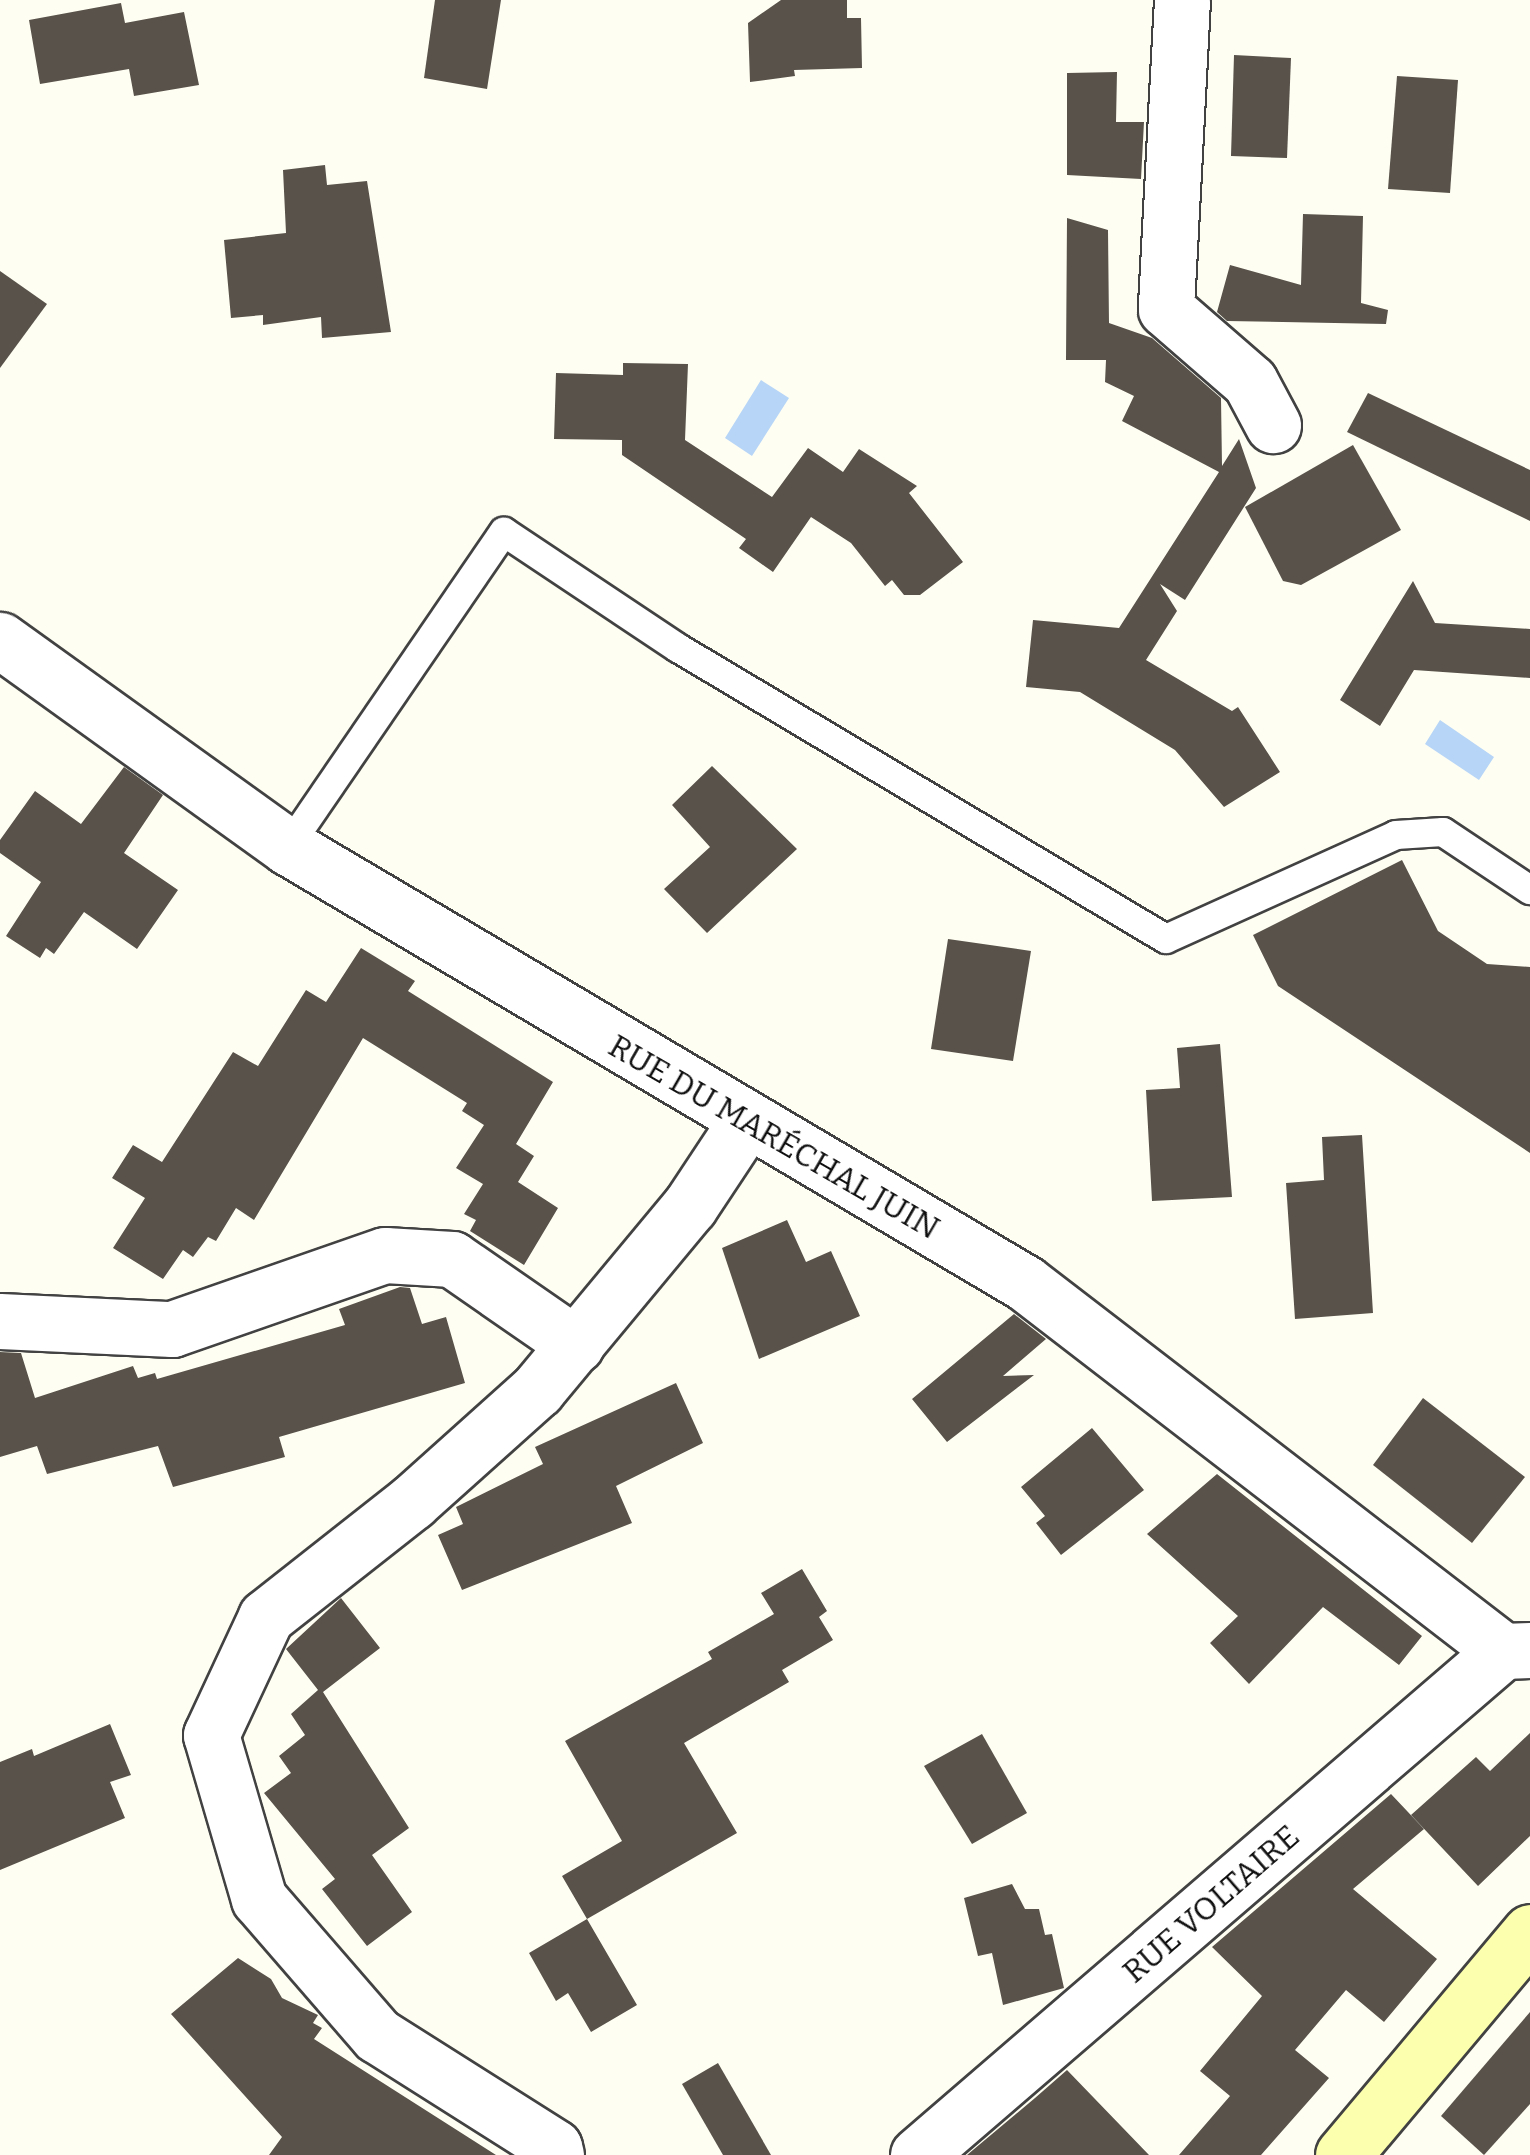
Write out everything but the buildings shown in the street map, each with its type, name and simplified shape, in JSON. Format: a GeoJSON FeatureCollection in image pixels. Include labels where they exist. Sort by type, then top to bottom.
{"type":"FeatureCollection","features":[{"type":"Feature","properties":{"kind":"main road"},"geometry":{"type":"LineString","coordinates":[[1344,2155],[1530,1932]]}},
{"type":"Feature","properties":{"kind":"street"},"geometry":{"type":"LineString","coordinates":[[1182,0],[1166,309],[1250,382],[1273,426]]}},
{"type":"Feature","properties":{"kind":"street","name":"RUE DU MARÉCHAL JUIN"},"geometry":{"type":"LineString","coordinates":[[0,640],[288,847],[746,1123],[1025,1283],[1516,1651]]}},
{"type":"Feature","properties":{"kind":"street"},"geometry":{"type":"LineString","coordinates":[[556,2155],[554,2147],[377,2035],[259,1899],[211,1735],[266,1617],[412,1502],[576,1345],[690,1206],[746,1123]]}},
{"type":"Feature","properties":{"kind":"street"},"geometry":{"type":"LineString","coordinates":[[0,1321],[172,1329],[385,1255],[452,1259],[576,1345]]}},
{"type":"Feature","properties":{"kind":"street","name":"RUE VOLTAIRE"},"geometry":{"type":"LineString","coordinates":[[918,2155],[1516,1651]]}},
{"type":"Feature","properties":{"kind":"lane"},"geometry":{"type":"LineString","coordinates":[[288,847],[504,532],[678,648],[1166,939],[1396,835],[1443,832],[1530,890]]}},
{"type":"Feature","properties":{"kind":"water"},"geometry":{"type":"Polygon","coordinates":[[[761,380],[789,398],[752,456],[725,438],[761,380]]]}},
{"type":"Feature","properties":{"kind":"water"},"geometry":{"type":"Polygon","coordinates":[[[1440,720],[1494,757],[1479,780],[1425,744],[1440,720]]]}}]}
